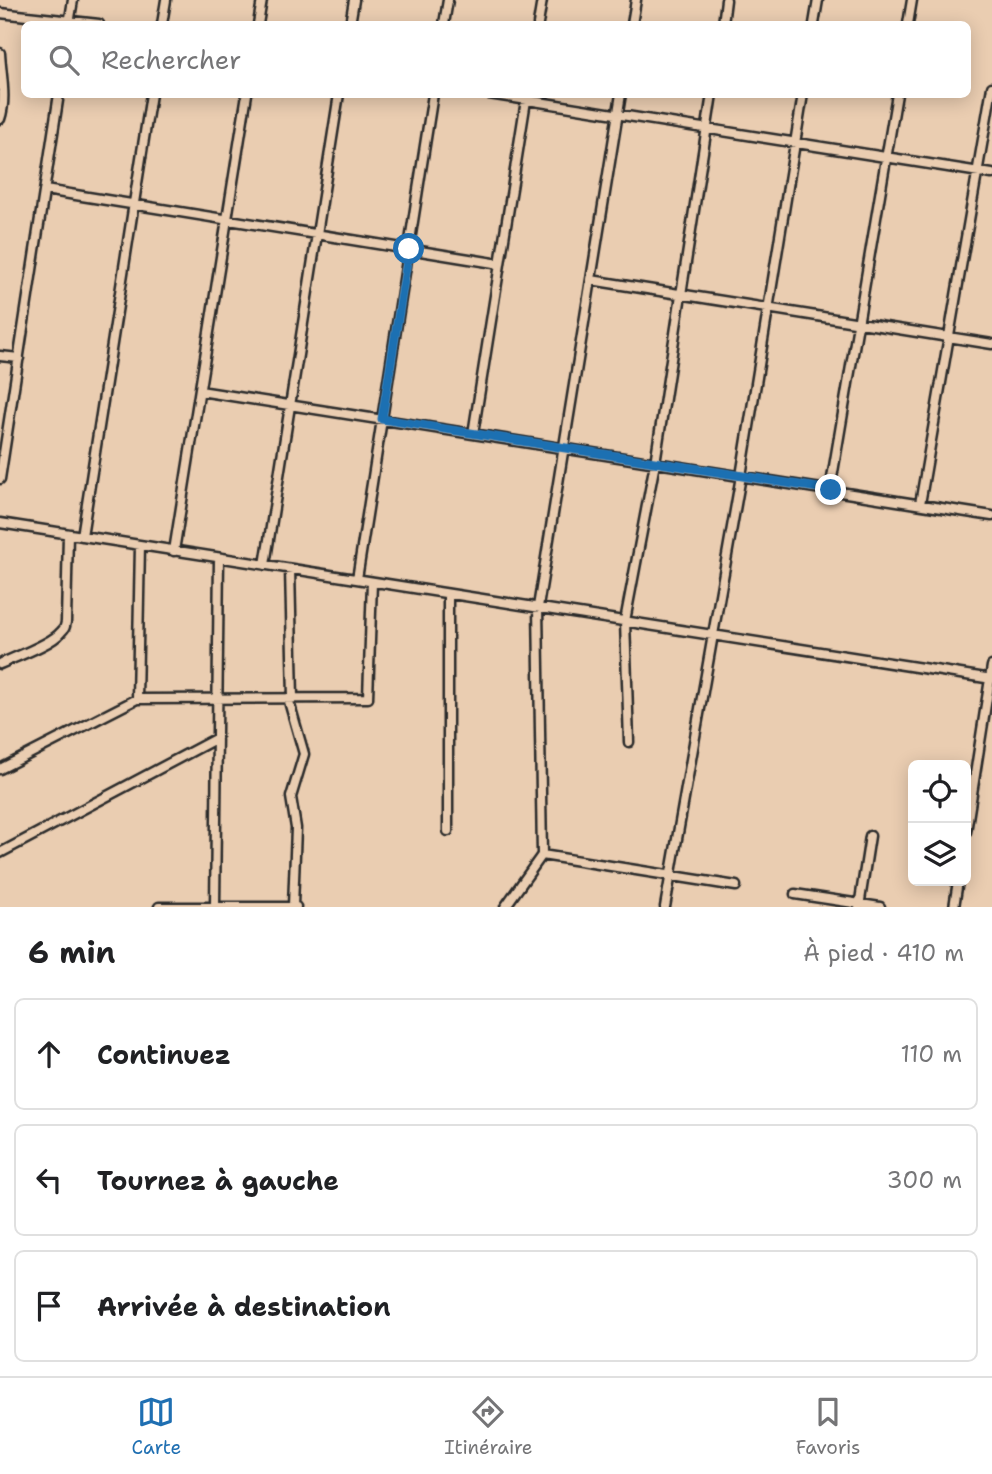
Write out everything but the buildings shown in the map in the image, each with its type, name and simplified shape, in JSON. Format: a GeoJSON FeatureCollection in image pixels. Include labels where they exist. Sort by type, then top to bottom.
{"type":"FeatureCollection","features":[{"type":"Feature","properties":{"kind":"street"},"geometry":{"type":"LineString","coordinates":[[70,21],[73,0]]}},
{"type":"Feature","properties":{"kind":"street"},"geometry":{"type":"LineString","coordinates":[[162,21],[166,0]]}},
{"type":"Feature","properties":{"kind":"street"},"geometry":{"type":"LineString","coordinates":[[258,21],[262,0]]}},
{"type":"Feature","properties":{"kind":"street"},"geometry":{"type":"LineString","coordinates":[[350,21],[354,0]]}},
{"type":"Feature","properties":{"kind":"street"},"geometry":{"type":"LineString","coordinates":[[444,21],[447,0]]}},
{"type":"Feature","properties":{"kind":"street"},"geometry":{"type":"LineString","coordinates":[[538,21],[542,0]]}},
{"type":"Feature","properties":{"kind":"street"},"geometry":{"type":"LineString","coordinates":[[632,21],[636,0]]}},
{"type":"Feature","properties":{"kind":"street"},"geometry":{"type":"LineString","coordinates":[[723,21],[726,0]]}},
{"type":"Feature","properties":{"kind":"street"},"geometry":{"type":"LineString","coordinates":[[814,21],[818,0]]}},
{"type":"Feature","properties":{"kind":"street"},"geometry":{"type":"LineString","coordinates":[[908,21],[912,0]]}},
{"type":"Feature","properties":{"kind":"street"},"geometry":{"type":"LineString","coordinates":[[0,13],[56,21]]}},
{"type":"Feature","properties":{"kind":"street"},"geometry":{"type":"LineString","coordinates":[[0,53],[3,94],[0,119]]}},
{"type":"Feature","properties":{"kind":"street"},"geometry":{"type":"LineString","coordinates":[[920,504],[992,87]]}},
{"type":"Feature","properties":{"kind":"street"},"geometry":{"type":"LineString","coordinates":[[0,479],[58,98]]}},
{"type":"Feature","properties":{"kind":"street"},"geometry":{"type":"LineString","coordinates":[[82,536],[150,98]]}},
{"type":"Feature","properties":{"kind":"street"},"geometry":{"type":"LineString","coordinates":[[174,551],[246,98]]}},
{"type":"Feature","properties":{"kind":"street"},"geometry":{"type":"LineString","coordinates":[[265,565],[338,98]]}},
{"type":"Feature","properties":{"kind":"street"},"geometry":{"type":"LineString","coordinates":[[357,579],[432,98]]}},
{"type":"Feature","properties":{"kind":"street"},"geometry":{"type":"LineString","coordinates":[[473,434],[526,98]]}},
{"type":"Feature","properties":{"kind":"street"},"geometry":{"type":"LineString","coordinates":[[531,98],[618,115],[992,174]]}},
{"type":"Feature","properties":{"kind":"street"},"geometry":{"type":"LineString","coordinates":[[505,907],[542,855],[538,607],[620,98]]}},
{"type":"Feature","properties":{"kind":"street"},"geometry":{"type":"LineString","coordinates":[[629,742],[625,621],[656,463],[711,98]]}},
{"type":"Feature","properties":{"kind":"street"},"geometry":{"type":"LineString","coordinates":[[664,907],[741,476],[802,98]]}},
{"type":"Feature","properties":{"kind":"street"},"geometry":{"type":"LineString","coordinates":[[831,490],[896,98]]}},
{"type":"Feature","properties":{"kind":"street"},"geometry":{"type":"LineString","coordinates":[[45,190],[500,264]]}},
{"type":"Feature","properties":{"kind":"street"},"geometry":{"type":"LineString","coordinates":[[591,280],[992,344]]}},
{"type":"Feature","properties":{"kind":"street"},"geometry":{"type":"LineString","coordinates":[[0,356],[19,358]]}},
{"type":"Feature","properties":{"kind":"street"},"geometry":{"type":"LineString","coordinates":[[200,391],[992,516]]}},
{"type":"Feature","properties":{"kind":"street"},"geometry":{"type":"LineString","coordinates":[[0,523],[991,679]]}},
{"type":"Feature","properties":{"kind":"street"},"geometry":{"type":"LineString","coordinates":[[0,664],[52,640],[64,629],[68,534]]}},
{"type":"Feature","properties":{"kind":"street"},"geometry":{"type":"LineString","coordinates":[[137,699],[140,545]]}},
{"type":"Feature","properties":{"kind":"street"},"geometry":{"type":"LineString","coordinates":[[215,907],[219,558]]}},
{"type":"Feature","properties":{"kind":"street"},"geometry":{"type":"LineString","coordinates":[[159,907],[295,907],[296,828],[291,797],[304,754],[291,698],[290,569]]}},
{"type":"Feature","properties":{"kind":"street"},"geometry":{"type":"LineString","coordinates":[[0,769],[137,699],[368,698],[372,582]]}},
{"type":"Feature","properties":{"kind":"street"},"geometry":{"type":"LineString","coordinates":[[448,831],[449,594]]}},
{"type":"Feature","properties":{"kind":"street"},"geometry":{"type":"LineString","coordinates":[[967,823],[992,666]]}},
{"type":"Feature","properties":{"kind":"street"},"geometry":{"type":"LineString","coordinates":[[0,853],[217,738]]}},
{"type":"Feature","properties":{"kind":"street"},"geometry":{"type":"LineString","coordinates":[[859,905],[870,836]]}},
{"type":"Feature","properties":{"kind":"street"},"geometry":{"type":"LineString","coordinates":[[542,855],[736,886]]}},
{"type":"Feature","properties":{"kind":"street"},"geometry":{"type":"LineString","coordinates":[[954,907],[957,886]]}},
{"type":"Feature","properties":{"kind":"street"},"geometry":{"type":"LineString","coordinates":[[795,894],[880,907]]}},
{"type":"Feature","properties":{"kind":"route"},"geometry":{"type":"LineString","coordinates":[[409,249],[382,419],[831,490]]}}]}
